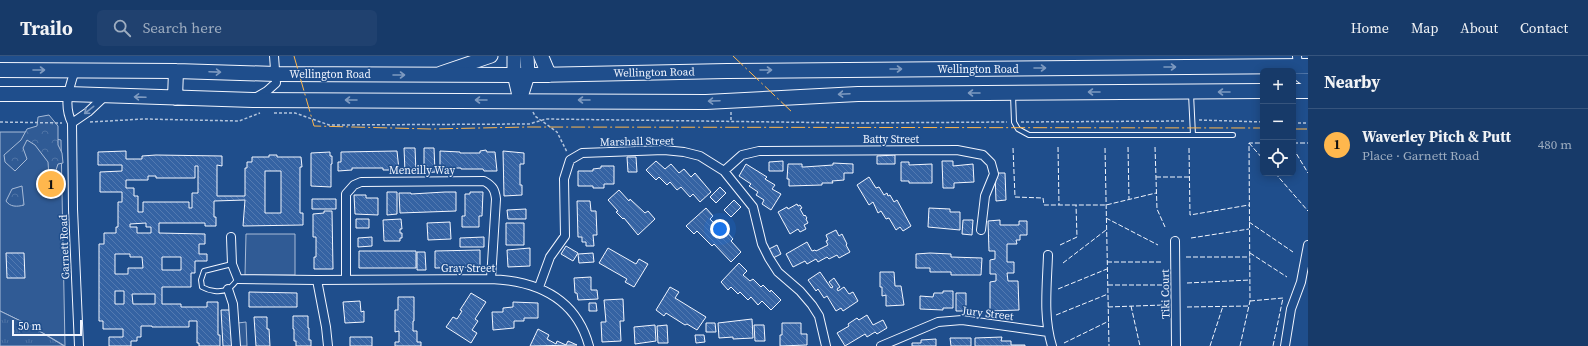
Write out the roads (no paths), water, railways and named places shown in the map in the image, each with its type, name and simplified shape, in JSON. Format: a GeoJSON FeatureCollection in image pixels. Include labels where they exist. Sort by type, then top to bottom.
{"type":"FeatureCollection","features":[{"type":"Feature","properties":{"kind":"highway"},"geometry":{"type":"LineString","coordinates":[[541,56],[549,74]]}},
{"type":"Feature","properties":{"kind":"highway","name":"Wellington Road"},"geometry":{"type":"LineString","coordinates":[[0,70],[436,75],[1301,63]]}},
{"type":"Feature","properties":{"kind":"highway"},"geometry":{"type":"LineString","coordinates":[[1301,63],[1301,76],[1308,80]]}},
{"type":"Feature","properties":{"kind":"highway"},"geometry":{"type":"LineString","coordinates":[[175,98],[176,71]]}},
{"type":"Feature","properties":{"kind":"highway"},"geometry":{"type":"LineString","coordinates":[[0,94],[68,94],[253,100],[706,102],[858,94],[1260,91]]}},
{"type":"Feature","properties":{"kind":"highway"},"geometry":{"type":"LineString","coordinates":[[1296,91],[1308,91]]}},
{"type":"Feature","properties":{"kind":"main road"},"geometry":{"type":"LineString","coordinates":[[436,75],[491,56]]}},
{"type":"Feature","properties":{"kind":"main road"},"geometry":{"type":"LineString","coordinates":[[514,56],[521,74]]}},
{"type":"Feature","properties":{"kind":"main road"},"geometry":{"type":"LineString","coordinates":[[520,100],[521,74],[527,56]]}},
{"type":"Feature","properties":{"kind":"street"},"geometry":{"type":"LineString","coordinates":[[253,100],[274,86],[276,83],[274,56]]}},
{"type":"Feature","properties":{"kind":"street","name":"Garnett Road"},"geometry":{"type":"LineString","coordinates":[[74,70],[68,94],[68,113],[72,123],[73,209],[79,346]]}},
{"type":"Feature","properties":{"kind":"street"},"geometry":{"type":"LineString","coordinates":[[72,123],[88,112],[105,96]]}},
{"type":"Feature","properties":{"kind":"street","name":"Marshall Street"},"geometry":{"type":"LineString","coordinates":[[539,287],[550,257],[564,236],[564,179],[570,160],[582,153],[664,150],[684,152],[700,156],[724,171],[753,207],[762,244],[769,258],[778,272],[800,291],[812,305],[819,316],[826,346]]}},
{"type":"Feature","properties":{"kind":"street","name":"Batty Street"},"geometry":{"type":"LineString","coordinates":[[724,171],[742,155],[759,151],[957,150],[983,155],[991,163],[994,174],[984,196],[981,230]]}},
{"type":"Feature","properties":{"kind":"street","name":"Meneilly Way"},"geometry":{"type":"LineString","coordinates":[[346,279],[346,194],[354,184],[361,182],[484,181],[491,185],[495,190],[496,199],[491,279]]}},
{"type":"Feature","properties":{"kind":"street"},"geometry":{"type":"LineString","coordinates":[[231,237],[232,264],[238,279]]}},
{"type":"Feature","properties":{"kind":"street","name":"Tiki Court"},"geometry":{"type":"LineString","coordinates":[[1175,241],[1176,346]]}},
{"type":"Feature","properties":{"kind":"street"},"geometry":{"type":"LineString","coordinates":[[1285,346],[1291,309],[1301,282],[1308,245]]}},
{"type":"Feature","properties":{"kind":"street"},"geometry":{"type":"LineString","coordinates":[[1048,255],[1046,311],[1048,332],[1052,346]]}},
{"type":"Feature","properties":{"kind":"street","name":"Gray Street"},"geometry":{"type":"LineString","coordinates":[[238,279],[511,280],[539,287],[550,292],[572,312],[582,326],[589,346]]}},
{"type":"Feature","properties":{"kind":"street"},"geometry":{"type":"LineString","coordinates":[[317,280],[328,346]]}},
{"type":"Feature","properties":{"kind":"street"},"geometry":{"type":"LineString","coordinates":[[228,289],[234,304],[236,346]]}},
{"type":"Feature","properties":{"kind":"street","name":"Jury Street"},"geometry":{"type":"LineString","coordinates":[[882,346],[938,322],[962,320],[1048,332]]}},
{"type":"Feature","properties":{"kind":"lane"},"geometry":{"type":"LineString","coordinates":[[1013,92],[1014,122],[1018,129],[1029,135],[1233,135]]}},
{"type":"Feature","properties":{"kind":"lane"},"geometry":{"type":"LineString","coordinates":[[1191,92],[1194,136]]}},
{"type":"Feature","properties":{"kind":"lane"},"geometry":{"type":"LineString","coordinates":[[232,264],[214,270],[204,271],[201,280],[202,286],[208,290],[216,292],[228,289],[238,279]]}},
{"type":"Feature","properties":{"kind":"place","name":"Waverley Pitch & Putt"},"geometry":{"type":"Point","coordinates":[51,184]}}]}
